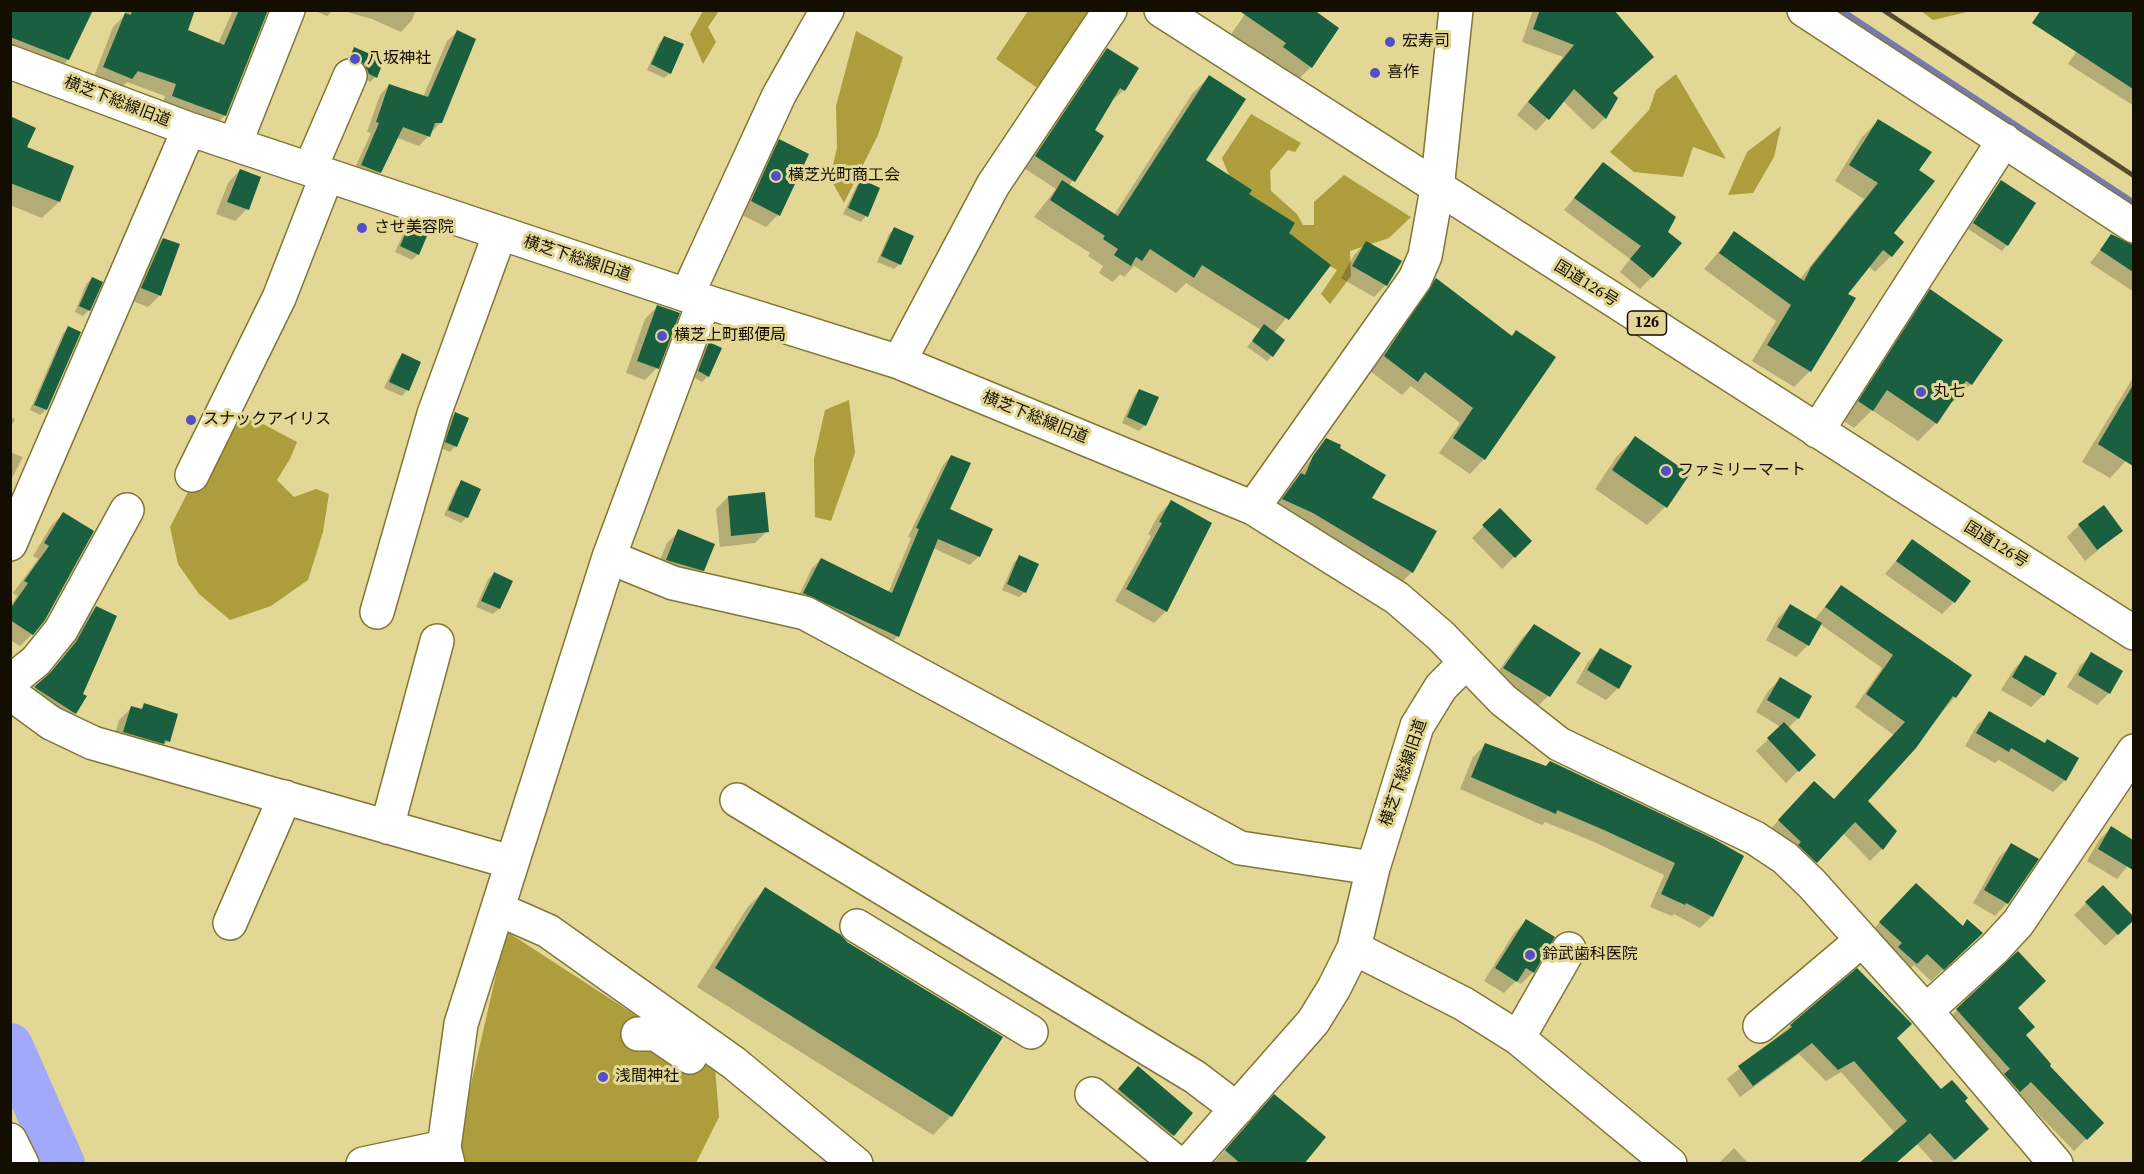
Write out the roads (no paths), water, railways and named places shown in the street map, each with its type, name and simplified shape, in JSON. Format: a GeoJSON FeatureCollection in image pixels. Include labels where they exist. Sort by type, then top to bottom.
{"type":"FeatureCollection","features":[{"type":"Feature","properties":{"kind":"main road"},"geometry":{"type":"LineString","coordinates":[[235,144],[288,10]]}},
{"type":"Feature","properties":{"kind":"main road"},"geometry":{"type":"LineString","coordinates":[[363,1164],[446,1155],[462,1024],[511,862],[695,298],[774,106],[827,10]]}},
{"type":"Feature","properties":{"kind":"main road"},"geometry":{"type":"LineString","coordinates":[[899,362],[993,185],[1110,10]]}},
{"type":"Feature","properties":{"kind":"main road","name":"国道126号"},"geometry":{"type":"LineString","coordinates":[[1161,10],[2133,633]]}},
{"type":"Feature","properties":{"kind":"main road"},"geometry":{"type":"LineString","coordinates":[[1253,508],[1415,279],[1425,256],[1437,189],[1456,10]]}},
{"type":"Feature","properties":{"kind":"main road"},"geometry":{"type":"LineString","coordinates":[[1804,10],[2133,226]]}},
{"type":"Feature","properties":{"kind":"main road","name":"横芝下総線旧道"},"geometry":{"type":"LineString","coordinates":[[10,62],[189,129],[695,298],[899,362],[1253,508],[1397,598],[1441,636],[1466,663],[1441,687],[1417,726],[1373,868],[1354,948],[1313,1023],[1188,1164]]}},
{"type":"Feature","properties":{"kind":"main road"},"geometry":{"type":"LineString","coordinates":[[192,475],[279,298],[350,76]]}},
{"type":"Feature","properties":{"kind":"main road"},"geometry":{"type":"LineString","coordinates":[[10,544],[189,129]]}},
{"type":"Feature","properties":{"kind":"main road"},"geometry":{"type":"LineString","coordinates":[[1817,431],[2004,140]]}},
{"type":"Feature","properties":{"kind":"main road"},"geometry":{"type":"LineString","coordinates":[[378,612],[434,414],[500,233]]}},
{"type":"Feature","properties":{"kind":"main road"},"geometry":{"type":"LineString","coordinates":[[10,682],[36,661],[61,630],[127,510]]}},
{"type":"Feature","properties":{"kind":"main road"},"geometry":{"type":"LineString","coordinates":[[609,557],[673,583],[805,613],[1240,848],[1373,868]]}},
{"type":"Feature","properties":{"kind":"main road"},"geometry":{"type":"LineString","coordinates":[[387,827],[437,641]]}},
{"type":"Feature","properties":{"kind":"main road"},"geometry":{"type":"LineString","coordinates":[[1466,663],[1503,700],[1559,744],[1755,838],[1785,858],[1926,1011],[2056,1164]]}},
{"type":"Feature","properties":{"kind":"main road"},"geometry":{"type":"LineString","coordinates":[[10,693],[51,723],[93,743],[511,862]]}},
{"type":"Feature","properties":{"kind":"main road"},"geometry":{"type":"LineString","coordinates":[[1926,1011],[1994,949],[2018,923],[2133,751]]}},
{"type":"Feature","properties":{"kind":"main road"},"geometry":{"type":"LineString","coordinates":[[230,923],[285,797]]}},
{"type":"Feature","properties":{"kind":"main road"},"geometry":{"type":"LineString","coordinates":[[737,800],[1044,1010]]}},
{"type":"Feature","properties":{"kind":"main road"},"geometry":{"type":"LineString","coordinates":[[498,909],[548,932],[734,1063],[856,1164]]}},
{"type":"Feature","properties":{"kind":"main road"},"geometry":{"type":"LineString","coordinates":[[857,926],[1196,1077],[1237,1109]]}},
{"type":"Feature","properties":{"kind":"main road"},"geometry":{"type":"LineString","coordinates":[[1760,1026],[1862,940]]}},
{"type":"Feature","properties":{"kind":"main road"},"geometry":{"type":"LineString","coordinates":[[1354,948],[1464,1004],[1518,1038],[1670,1164]]}},
{"type":"Feature","properties":{"kind":"main road"},"geometry":{"type":"LineString","coordinates":[[1518,1038],[1569,949]]}},
{"type":"Feature","properties":{"kind":"main road"},"geometry":{"type":"LineString","coordinates":[[638,1034],[656,1034],[710,1071],[734,1063]]}},
{"type":"Feature","properties":{"kind":"main road"},"geometry":{"type":"LineString","coordinates":[[1092,1094],[1178,1164]]}},
{"type":"Feature","properties":{"kind":"main road"},"geometry":{"type":"LineString","coordinates":[[10,1140],[22,1164]]}},
{"type":"Feature","properties":{"kind":"waterway"},"geometry":{"type":"LineString","coordinates":[[1839,10],[2134,204]]}},
{"type":"Feature","properties":{"kind":"waterway"},"geometry":{"type":"LineString","coordinates":[[10,1046],[62,1164]]}},
{"type":"Feature","properties":{"kind":"railway"},"geometry":{"type":"LineString","coordinates":[[1883,10],[2134,176]]}},
{"type":"Feature","properties":{"kind":"place","name":"宏寿司"},"geometry":{"type":"Point","coordinates":[1390,42]}},
{"type":"Feature","properties":{"kind":"place","name":"八坂神社"},"geometry":{"type":"Point","coordinates":[355,59]}},
{"type":"Feature","properties":{"kind":"place","name":"喜作"},"geometry":{"type":"Point","coordinates":[1375,73]}},
{"type":"Feature","properties":{"kind":"place","name":"横芝光町商工会"},"geometry":{"type":"Point","coordinates":[776,176]}},
{"type":"Feature","properties":{"kind":"place","name":"させ美容院"},"geometry":{"type":"Point","coordinates":[362,228]}},
{"type":"Feature","properties":{"kind":"place","name":"横芝上町郵便局"},"geometry":{"type":"Point","coordinates":[662,336]}},
{"type":"Feature","properties":{"kind":"place","name":"丸七"},"geometry":{"type":"Point","coordinates":[1921,392]}},
{"type":"Feature","properties":{"kind":"place","name":"スナックアイリス"},"geometry":{"type":"Point","coordinates":[191,420]}},
{"type":"Feature","properties":{"kind":"place","name":"ファミリーマート"},"geometry":{"type":"Point","coordinates":[1666,471]}},
{"type":"Feature","properties":{"kind":"place","name":"鈴武歯科医院"},"geometry":{"type":"Point","coordinates":[1530,955]}},
{"type":"Feature","properties":{"kind":"place","name":"浅間神社"},"geometry":{"type":"Point","coordinates":[603,1077]}}]}
